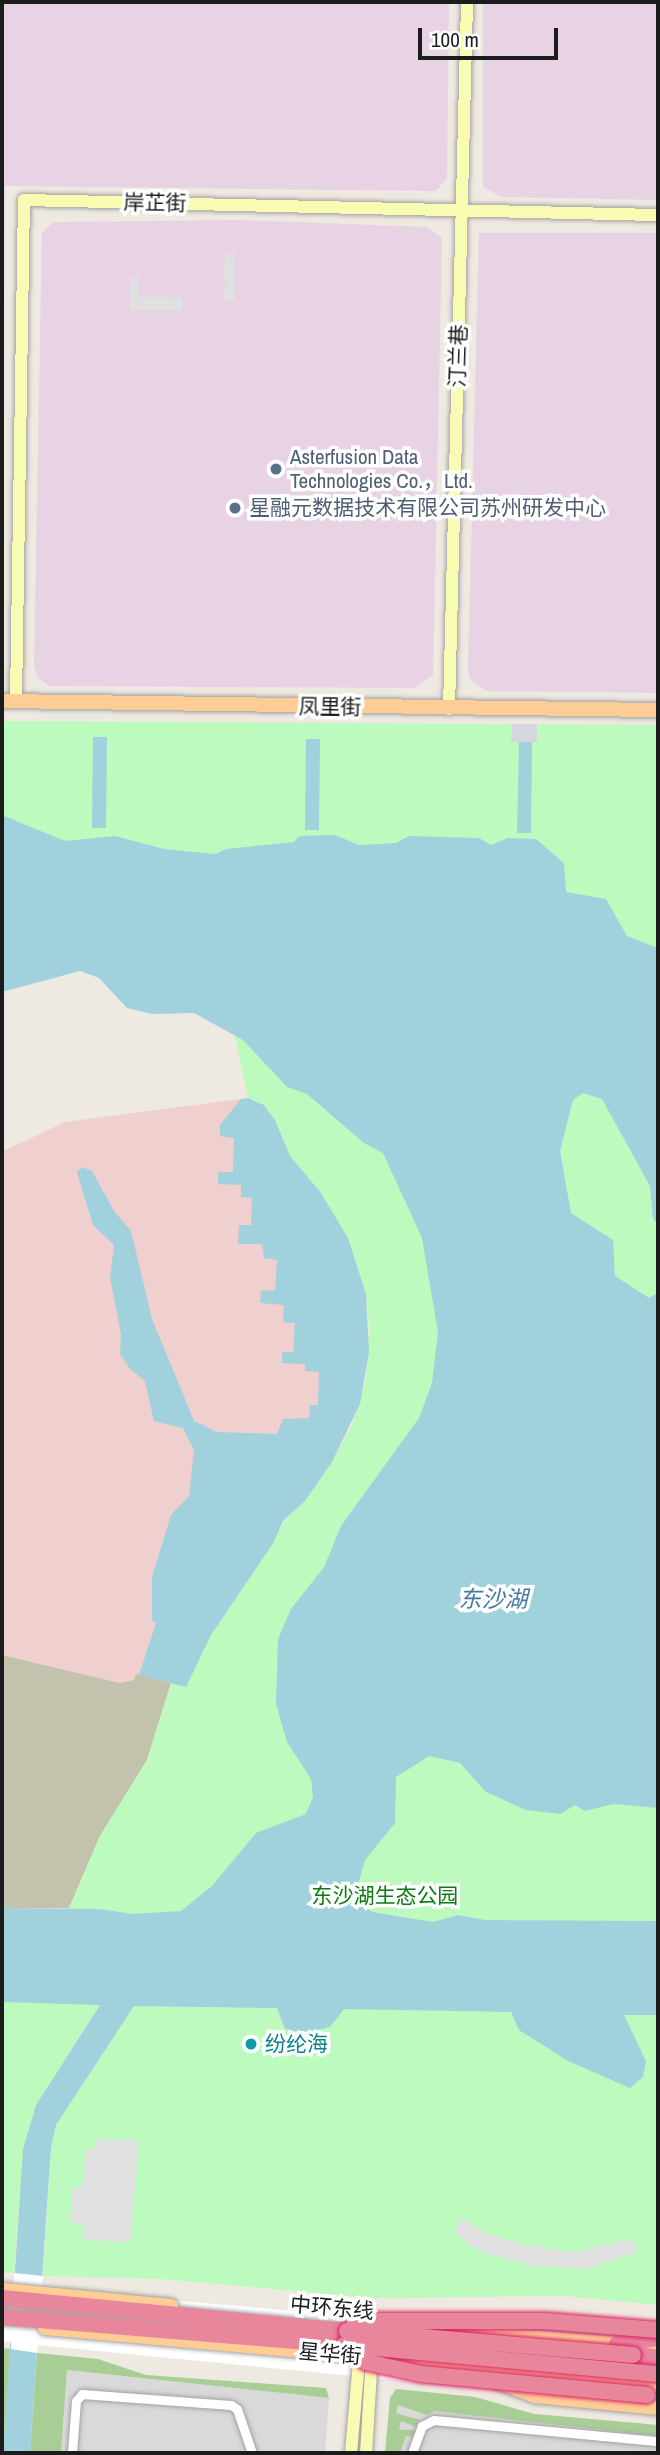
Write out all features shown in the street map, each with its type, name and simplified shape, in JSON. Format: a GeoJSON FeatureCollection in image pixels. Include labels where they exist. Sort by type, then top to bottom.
{"type":"FeatureCollection","features":[{"type":"Feature","properties":{"kind":"highway","name":"中环东线"},"geometry":{"type":"LineString","coordinates":[[6,2293],[345,2338],[658,2374]]}},
{"type":"Feature","properties":{"kind":"highway"},"geometry":{"type":"LineString","coordinates":[[655,2396],[421,2374],[366,2362],[345,2338],[370,2322],[545,2321],[658,2330]]}},
{"type":"Feature","properties":{"kind":"highway","name":"中环东线"},"geometry":{"type":"LineString","coordinates":[[5,2322],[345,2338],[658,2357]]}},
{"type":"Feature","properties":{"kind":"highway"},"geometry":{"type":"LineString","coordinates":[[617,2344],[658,2337]]}},
{"type":"Feature","properties":{"kind":"main road","name":"凤里街"},"geometry":{"type":"LineString","coordinates":[[9,701],[658,710]]}},
{"type":"Feature","properties":{"kind":"main road","name":"星华街"},"geometry":{"type":"LineString","coordinates":[[6,2293],[41,2293],[366,2327],[658,2347]]}},
{"type":"Feature","properties":{"kind":"main road","name":"星华街"},"geometry":{"type":"LineString","coordinates":[[5,2322],[39,2328],[366,2357],[655,2396]]}},
{"type":"Feature","properties":{"kind":"main road"},"geometry":{"type":"LineString","coordinates":[[475,2370],[524,2394],[655,2396]]}},
{"type":"Feature","properties":{"kind":"street","name":"汀兰巷"},"geometry":{"type":"LineString","coordinates":[[449,709],[467,2]]}},
{"type":"Feature","properties":{"kind":"street","name":"岸芷街"},"geometry":{"type":"LineString","coordinates":[[9,701],[18,571],[23,200],[658,215]]}},
{"type":"Feature","properties":{"kind":"street"},"geometry":{"type":"LineString","coordinates":[[366,2327],[366,2453]]}},
{"type":"Feature","properties":{"kind":"street"},"geometry":{"type":"LineString","coordinates":[[351,2453],[366,2357]]}},
{"type":"Feature","properties":{"kind":"street"},"geometry":{"type":"LineString","coordinates":[[72,2453],[76,2401],[82,2394],[231,2405],[237,2409],[252,2453]]}},
{"type":"Feature","properties":{"kind":"street"},"geometry":{"type":"LineString","coordinates":[[412,2453],[422,2426],[434,2420],[658,2441]]}},
{"type":"Feature","properties":{"kind":"shaded area"},"geometry":{"type":"Polygon","coordinates":[[[2,2],[449,2],[447,178],[436,191],[5,186],[2,664],[2,2]]]}},
{"type":"Feature","properties":{"kind":"shaded area"},"geometry":{"type":"Polygon","coordinates":[[[483,2],[658,2],[658,200],[502,197],[483,187],[483,2]]]}},
{"type":"Feature","properties":{"kind":"shaded area"},"geometry":{"type":"Polygon","coordinates":[[[239,220],[427,227],[442,238],[433,675],[415,688],[49,686],[38,678],[34,666],[42,233],[54,222],[239,220]]]}},
{"type":"Feature","properties":{"kind":"shaded area"},"geometry":{"type":"Polygon","coordinates":[[[479,233],[658,233],[658,693],[487,691],[471,681],[468,671],[479,233]]]}},
{"type":"Feature","properties":{"kind":"shaded area"},"geometry":{"type":"Polygon","coordinates":[[[225,254],[235,254],[235,300],[224,300],[225,254]]]}},
{"type":"Feature","properties":{"kind":"shaded area"},"geometry":{"type":"Polygon","coordinates":[[[131,278],[139,278],[139,297],[182,298],[182,310],[130,310],[131,278]]]}},
{"type":"Feature","properties":{"kind":"shaded area"},"geometry":{"type":"Polygon","coordinates":[[[512,724],[537,724],[537,742],[511,742],[512,724]]]}},
{"type":"Feature","properties":{"kind":"shaded area"},"geometry":{"type":"Polygon","coordinates":[[[248,1098],[366,1294],[254,1570],[211,1635],[186,1687],[136,1674],[135,1680],[120,1683],[2,1655],[2,1152],[65,1122],[248,1098]]]}},
{"type":"Feature","properties":{"kind":"shaded area"},"geometry":{"type":"Polygon","coordinates":[[[2,1655],[120,1683],[134,1680],[136,1674],[171,1683],[147,1760],[100,1836],[69,1908],[2,1908],[2,1655]]]}},
{"type":"Feature","properties":{"kind":"shaded area"},"geometry":{"type":"Polygon","coordinates":[[[99,2139],[139,2141],[130,2243],[83,2239],[84,2224],[70,2222],[73,2187],[82,2187],[86,2150],[93,2150],[99,2139]]]}},
{"type":"Feature","properties":{"kind":"shaded area"},"geometry":{"type":"Polygon","coordinates":[[[463,2218],[487,2234],[525,2245],[573,2252],[631,2239],[639,2251],[587,2269],[536,2266],[490,2255],[471,2246],[454,2231],[463,2218]]]}},
{"type":"Feature","properties":{"kind":"shaded area"},"geometry":{"type":"Polygon","coordinates":[[[67,2370],[329,2398],[325,2453],[61,2453],[67,2370]]]}},
{"type":"Feature","properties":{"kind":"shaded area"},"geometry":{"type":"Polygon","coordinates":[[[396,2389],[475,2397],[534,2414],[658,2425],[658,2453],[385,2453],[390,2398],[396,2389]]]}},
{"type":"Feature","properties":{"kind":"green space","name":"东沙湖生态公园"},"geometry":{"type":"Polygon","coordinates":[[[2,721],[658,725],[658,2305],[565,2296],[375,2298],[161,2279],[43,2276],[51,2147],[56,2125],[134,2006],[69,1908],[100,1836],[147,1760],[171,1683],[186,1686],[211,1635],[274,1542],[284,1521],[305,1501],[332,1462],[352,1425],[366,1380],[369,1328],[366,1294],[348,1238],[290,1156],[275,1120],[264,1105],[248,1098],[235,1036],[209,1018],[2,931],[2,721]]]}},
{"type":"Feature","properties":{"kind":"green space"},"geometry":{"type":"Polygon","coordinates":[[[2,2002],[100,2004],[36,2105],[23,2149],[14,2273],[2,2272],[2,2002]]]}},
{"type":"Feature","properties":{"kind":"green space"},"geometry":{"type":"Polygon","coordinates":[[[2,2348],[11,2349],[3,2453],[2,2453],[2,2348]]]}},
{"type":"Feature","properties":{"kind":"green space"},"geometry":{"type":"Polygon","coordinates":[[[37,2353],[98,2359],[146,2375],[326,2388],[329,2398],[67,2370],[61,2453],[30,2453],[37,2353]]]}},
{"type":"Feature","properties":{"kind":"green space"},"geometry":{"type":"Polygon","coordinates":[[[396,2389],[475,2397],[534,2414],[658,2425],[658,2436],[435,2411],[427,2415],[398,2405],[396,2413],[420,2420],[416,2427],[401,2421],[399,2430],[415,2430],[413,2437],[406,2436],[400,2453],[385,2453],[390,2398],[396,2389]]]}},
{"type":"Feature","properties":{"kind":"water"},"geometry":{"type":"Polygon","coordinates":[[[93,737],[107,737],[106,828],[92,828],[93,737]]]}},
{"type":"Feature","properties":{"kind":"water"},"geometry":{"type":"Polygon","coordinates":[[[306,739],[320,739],[319,830],[305,830],[306,739]]]}},
{"type":"Feature","properties":{"kind":"water"},"geometry":{"type":"Polygon","coordinates":[[[519,742],[532,742],[531,833],[517,833],[519,742]]]}},
{"type":"Feature","properties":{"kind":"water","name":"东沙湖"},"geometry":{"type":"Polygon","coordinates":[[[2,815],[65,841],[115,836],[164,849],[215,854],[226,849],[294,842],[299,836],[335,835],[359,845],[396,843],[409,836],[479,838],[491,845],[508,838],[536,839],[564,863],[566,892],[606,899],[627,936],[658,948],[658,1224],[653,1219],[650,1186],[602,1099],[583,1093],[573,1100],[560,1151],[571,1213],[613,1240],[615,1276],[649,1298],[658,1293],[658,1808],[613,1804],[585,1811],[575,1805],[560,1814],[526,1810],[486,1792],[460,1763],[429,1756],[396,1777],[395,1823],[365,1860],[356,1892],[360,1903],[372,1912],[433,1922],[458,1915],[485,1920],[658,1921],[658,2015],[624,2015],[646,2061],[643,2077],[630,2088],[568,2061],[519,2030],[511,2012],[344,2009],[330,2027],[305,2033],[285,2029],[277,2008],[134,2006],[56,2125],[51,2147],[30,2453],[3,2453],[23,2149],[36,2105],[100,2005],[2,2002],[2,1908],[100,1909],[132,1914],[181,1911],[212,1886],[256,1833],[306,1814],[313,1797],[311,1779],[287,1742],[276,1704],[278,1639],[291,1609],[324,1567],[341,1526],[419,1418],[432,1383],[438,1332],[422,1238],[383,1153],[364,1143],[307,1094],[287,1087],[243,1040],[194,1013],[152,1014],[127,1008],[99,978],[80,971],[2,992],[2,815]]]}},
{"type":"Feature","properties":{"kind":"water"},"geometry":{"type":"Polygon","coordinates":[[[248,1098],[264,1105],[275,1120],[290,1156],[321,1193],[348,1238],[366,1294],[369,1352],[360,1404],[332,1462],[305,1501],[283,1521],[274,1542],[211,1635],[186,1687],[139,1675],[156,1623],[152,1621],[152,1577],[171,1515],[189,1496],[194,1450],[183,1428],[154,1421],[145,1381],[130,1369],[120,1354],[121,1334],[110,1278],[114,1245],[93,1225],[77,1172],[82,1167],[92,1171],[114,1211],[131,1231],[152,1319],[194,1421],[217,1432],[277,1434],[283,1419],[309,1418],[310,1405],[318,1405],[319,1372],[305,1371],[305,1364],[282,1363],[282,1352],[293,1352],[295,1323],[283,1322],[284,1305],[260,1303],[261,1291],[275,1290],[277,1260],[264,1258],[262,1244],[238,1244],[239,1225],[251,1225],[252,1198],[241,1197],[241,1185],[218,1184],[218,1172],[233,1172],[234,1138],[220,1136],[220,1125],[241,1099],[248,1098]]]}},
{"type":"Feature","properties":{"kind":"pier"},"geometry":{"type":"Polygon","coordinates":[[[14,2273],[43,2276],[42,2289],[376,2318],[658,2355],[658,2392],[426,2372],[425,2383],[38,2345],[37,2353],[11,2349],[11,2342],[2,2341],[2,2285],[14,2286],[14,2273]]]}},
{"type":"Feature","properties":{"kind":"place","name":"Asterfusion Data Technologies Co.，Ltd."},"geometry":{"type":"Point","coordinates":[276,469]}},
{"type":"Feature","properties":{"kind":"place","name":"星融元数据技术有限公司苏州研发中心"},"geometry":{"type":"Point","coordinates":[235,508]}},
{"type":"Feature","properties":{"kind":"place","name":"纷纶海"},"geometry":{"type":"Point","coordinates":[251,2044]}}]}
